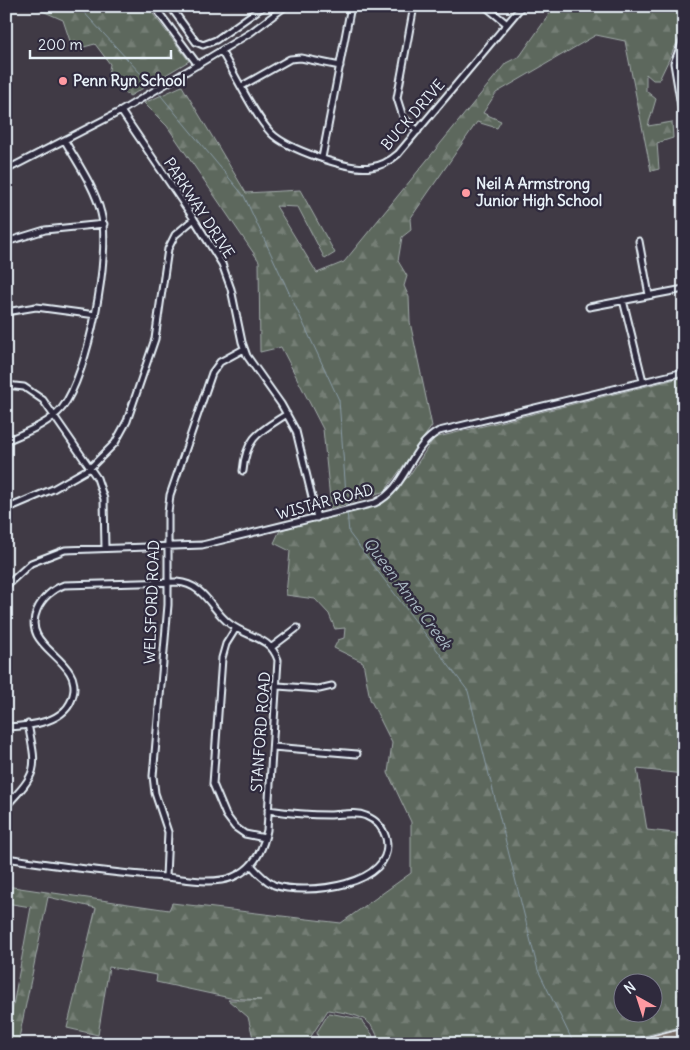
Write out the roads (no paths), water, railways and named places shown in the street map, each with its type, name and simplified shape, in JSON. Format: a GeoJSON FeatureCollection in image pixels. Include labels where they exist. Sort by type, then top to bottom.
{"type":"FeatureCollection","features":[{"type":"Feature","properties":{"kind":"main road"},"geometry":{"type":"LineString","coordinates":[[637,1044],[684,1032]]}},
{"type":"Feature","properties":{"kind":"street"},"geometry":{"type":"LineString","coordinates":[[154,6],[198,65]]}},
{"type":"Feature","properties":{"kind":"street"},"geometry":{"type":"LineString","coordinates":[[170,6],[196,42],[202,45],[216,40],[264,6]]}},
{"type":"Feature","properties":{"kind":"street"},"geometry":{"type":"LineString","coordinates":[[6,170],[121,111],[261,26],[286,6]]}},
{"type":"Feature","properties":{"kind":"street"},"geometry":{"type":"LineString","coordinates":[[322,158],[350,6]]}},
{"type":"Feature","properties":{"kind":"street"},"geometry":{"type":"LineString","coordinates":[[414,6],[397,98],[404,117],[418,131]]}},
{"type":"Feature","properties":{"kind":"street"},"geometry":{"type":"LineString","coordinates":[[485,6],[506,24]]}},
{"type":"Feature","properties":{"kind":"street","name":"BUCK DRIVE"},"geometry":{"type":"LineString","coordinates":[[221,51],[271,133],[295,149],[356,167],[372,167],[393,159],[522,6]]}},
{"type":"Feature","properties":{"kind":"street"},"geometry":{"type":"LineString","coordinates":[[684,39],[674,63],[684,124]]}},
{"type":"Feature","properties":{"kind":"street"},"geometry":{"type":"LineString","coordinates":[[242,86],[290,59],[301,58],[340,66]]}},
{"type":"Feature","properties":{"kind":"street","name":"PARKWAY DRIVE"},"geometry":{"type":"LineString","coordinates":[[121,111],[194,219],[225,271],[231,289],[244,349],[255,370],[287,414],[299,441],[318,518]]}},
{"type":"Feature","properties":{"kind":"street"},"geometry":{"type":"LineString","coordinates":[[6,441],[55,415],[64,404],[72,387],[96,315],[105,241],[104,224],[96,197],[65,141]]}},
{"type":"Feature","properties":{"kind":"street"},"geometry":{"type":"LineString","coordinates":[[6,508],[53,488],[90,468],[111,449],[127,421],[155,339],[168,249],[175,235],[194,219]]}},
{"type":"Feature","properties":{"kind":"street"},"geometry":{"type":"LineString","coordinates":[[6,242],[45,230],[104,224]]}},
{"type":"Feature","properties":{"kind":"street"},"geometry":{"type":"LineString","coordinates":[[639,241],[648,296]]}},
{"type":"Feature","properties":{"kind":"street"},"geometry":{"type":"LineString","coordinates":[[589,307],[684,289]]}},
{"type":"Feature","properties":{"kind":"street"},"geometry":{"type":"LineString","coordinates":[[623,300],[643,381]]}},
{"type":"Feature","properties":{"kind":"street"},"geometry":{"type":"LineString","coordinates":[[6,312],[36,307],[96,315]]}},
{"type":"Feature","properties":{"kind":"street","name":"WELSFORD ROAD"},"geometry":{"type":"LineString","coordinates":[[166,877],[168,832],[155,793],[154,776],[168,582],[168,513],[173,483],[212,373],[224,358],[244,349]]}},
{"type":"Feature","properties":{"kind":"street","name":"WISTAR ROAD"},"geometry":{"type":"LineString","coordinates":[[6,586],[31,563],[65,550],[215,543],[375,503],[398,485],[422,445],[439,431],[684,372]]}},
{"type":"Feature","properties":{"kind":"street"},"geometry":{"type":"LineString","coordinates":[[6,385],[30,390],[43,400],[90,468],[102,491],[105,548]]}},
{"type":"Feature","properties":{"kind":"street"},"geometry":{"type":"LineString","coordinates":[[242,470],[246,451],[251,440],[260,431],[287,414]]}},
{"type":"Feature","properties":{"kind":"street"},"geometry":{"type":"LineString","coordinates":[[6,727],[28,724],[61,715],[71,703],[74,692],[69,671],[42,643],[34,625],[38,606],[52,591],[68,584],[182,582],[196,587],[222,617],[236,628],[259,638],[272,647],[297,628]]}},
{"type":"Feature","properties":{"kind":"street"},"geometry":{"type":"LineString","coordinates":[[236,628],[224,648],[222,658],[212,781],[226,815],[235,827],[244,834],[265,838]]}},
{"type":"Feature","properties":{"kind":"street","name":"STANFORD ROAD"},"geometry":{"type":"LineString","coordinates":[[251,866],[262,848],[268,810],[278,686],[278,660],[272,647]]}},
{"type":"Feature","properties":{"kind":"street"},"geometry":{"type":"LineString","coordinates":[[278,686],[318,689],[332,686]]}},
{"type":"Feature","properties":{"kind":"street"},"geometry":{"type":"LineString","coordinates":[[6,806],[27,784],[34,771],[35,758],[28,724]]}},
{"type":"Feature","properties":{"kind":"street"},"geometry":{"type":"LineString","coordinates":[[273,748],[357,754]]}},
{"type":"Feature","properties":{"kind":"street"},"geometry":{"type":"LineString","coordinates":[[6,858],[100,872],[218,881],[234,877],[251,866],[272,884],[318,889],[366,876],[380,866],[386,854],[386,840],[383,830],[377,822],[365,815],[327,815],[268,810]]}},
{"type":"Feature","properties":{"kind":"waterway","name":"Queen Anne Creek"},"geometry":{"type":"LineString","coordinates":[[78,6],[154,88]]}},
{"type":"Feature","properties":{"kind":"waterway","name":"Queen Anne Creek"},"geometry":{"type":"LineString","coordinates":[[157,91],[244,196],[339,400],[347,507]]}},
{"type":"Feature","properties":{"kind":"waterway","name":"Queen Anne Creek"},"geometry":{"type":"LineString","coordinates":[[347,511],[349,533],[468,691],[538,970],[574,1044]]}},
{"type":"Feature","properties":{"kind":"place","name":"Penn Ryn School"},"geometry":{"type":"Point","coordinates":[63,81]}},
{"type":"Feature","properties":{"kind":"place","name":"Neil A Armstrong Junior High School"},"geometry":{"type":"Point","coordinates":[466,193]}}]}
